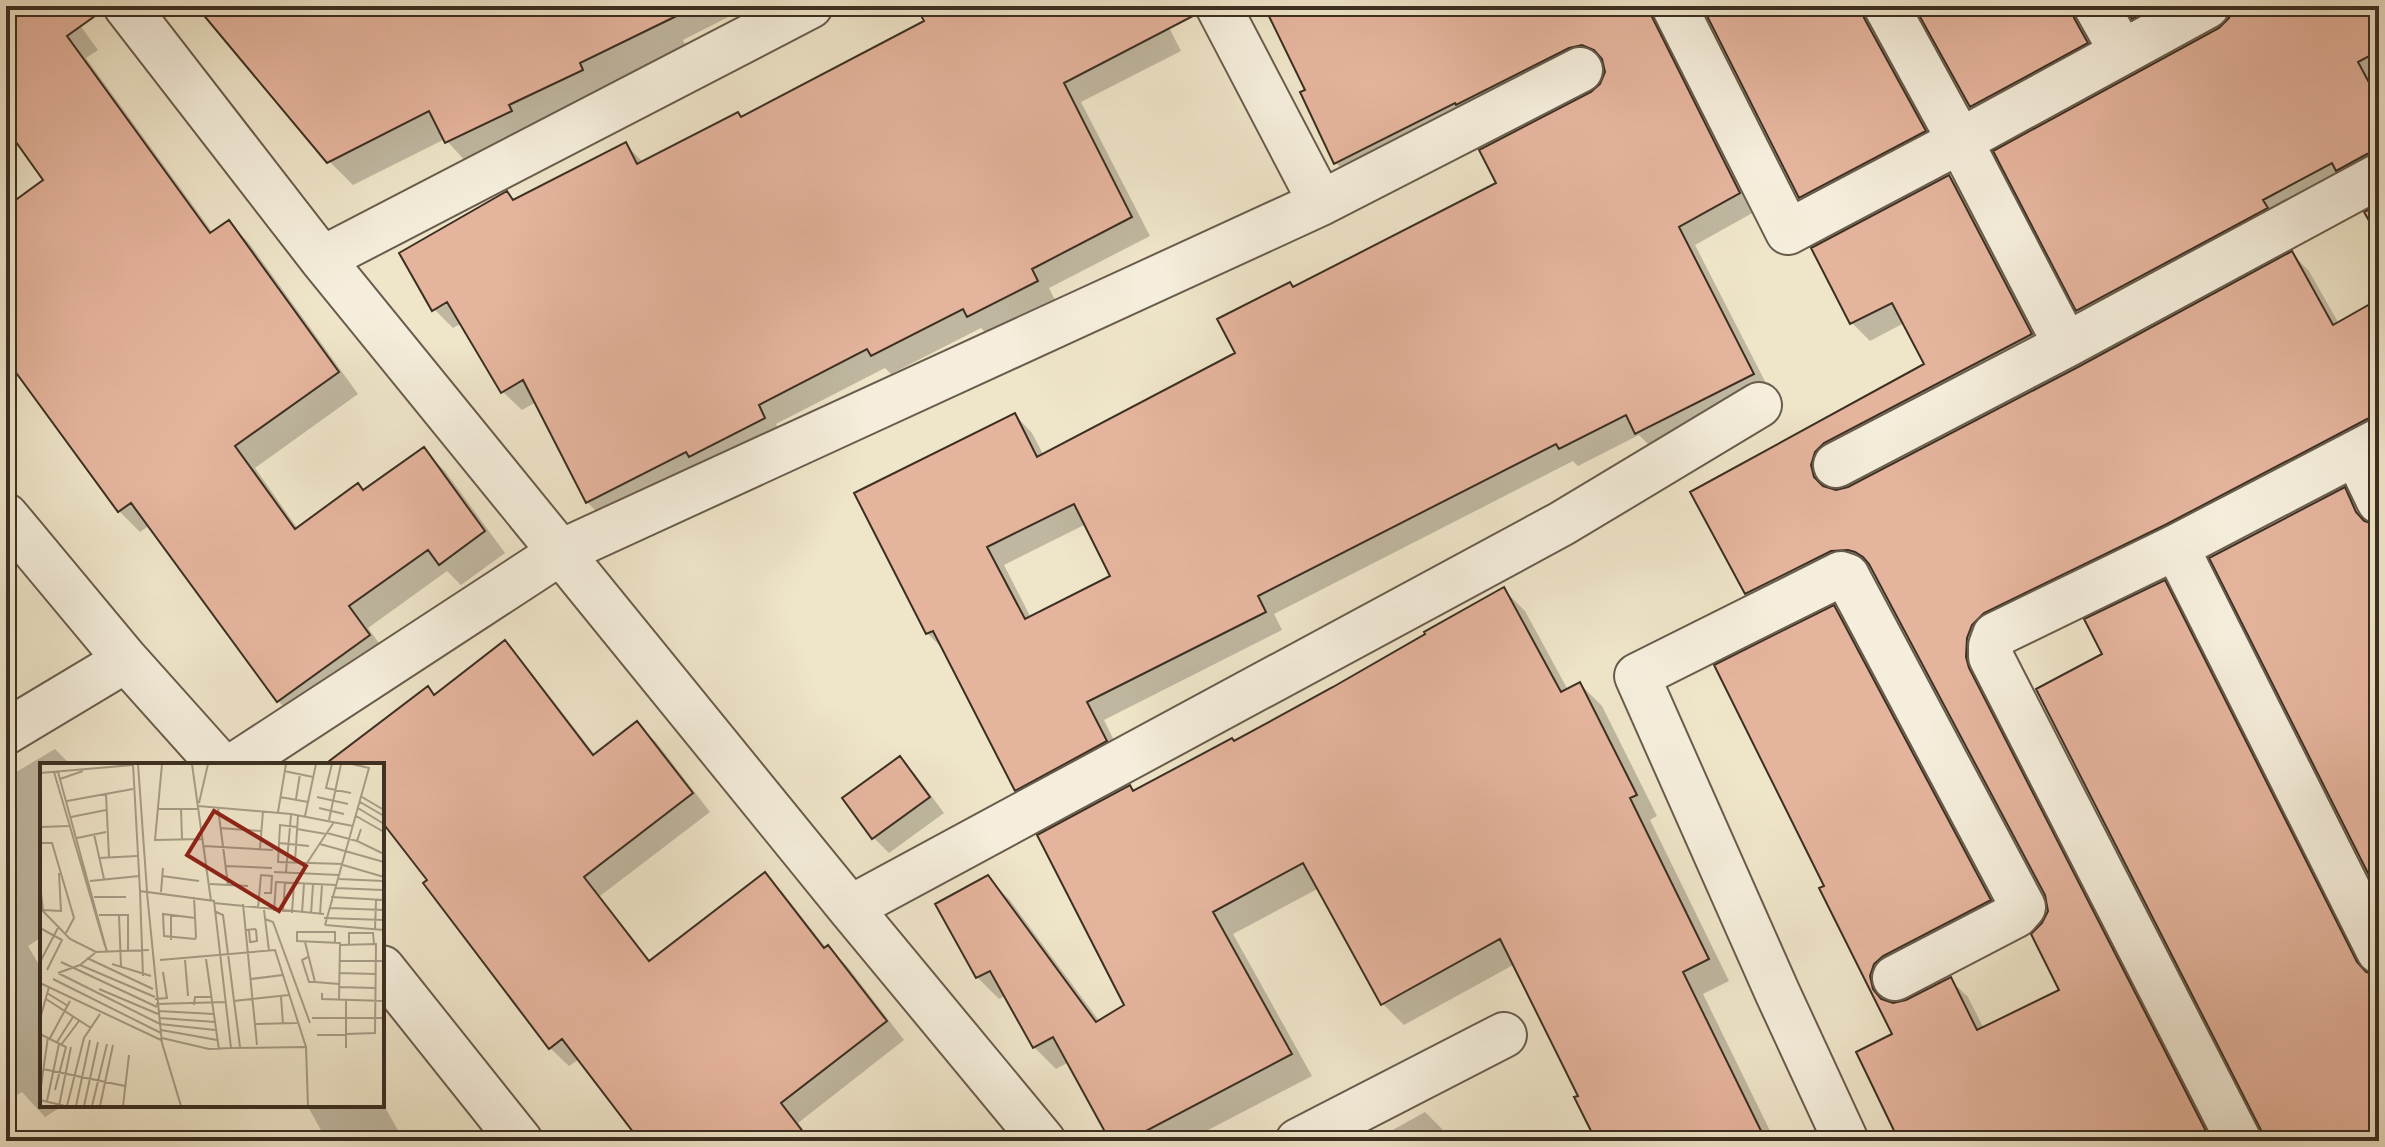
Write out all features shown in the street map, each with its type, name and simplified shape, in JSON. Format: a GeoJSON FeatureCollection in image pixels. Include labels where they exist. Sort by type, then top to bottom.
{"type":"FeatureCollection","features":[{"type":"Feature","properties":{"kind":"street"},"geometry":{"type":"LineString","coordinates":[[126,6],[322,259],[1043,1141]]}},
{"type":"Feature","properties":{"kind":"street"},"geometry":{"type":"LineString","coordinates":[[322,259],[810,6]]}},
{"type":"Feature","properties":{"kind":"street"},"geometry":{"type":"LineString","coordinates":[[1218,6],[1321,203]]}},
{"type":"Feature","properties":{"kind":"street"},"geometry":{"type":"LineString","coordinates":[[1674,6],[1788,232],[2207,6]]}},
{"type":"Feature","properties":{"kind":"street"},"geometry":{"type":"LineString","coordinates":[[1886,6],[2066,345]]}},
{"type":"Feature","properties":{"kind":"street"},"geometry":{"type":"LineString","coordinates":[[2096,6],[2122,52]]}},
{"type":"Feature","properties":{"kind":"street"},"geometry":{"type":"LineString","coordinates":[[238,763],[561,552],[1321,203],[1580,70]]}},
{"type":"Feature","properties":{"kind":"street"},"geometry":{"type":"LineString","coordinates":[[1836,465],[2379,176]]}},
{"type":"Feature","properties":{"kind":"street"},"geometry":{"type":"LineString","coordinates":[[850,908],[1561,524],[1759,405]]}},
{"type":"Feature","properties":{"kind":"street"},"geometry":{"type":"LineString","coordinates":[[2239,1141],[1991,657],[1991,646],[1995,635],[2176,547],[2367,447],[2379,501]]}},
{"type":"Feature","properties":{"kind":"street"},"geometry":{"type":"LineString","coordinates":[[6,516],[126,660],[218,763]]}},
{"type":"Feature","properties":{"kind":"street"},"geometry":{"type":"LineString","coordinates":[[2176,547],[2379,951]]}},
{"type":"Feature","properties":{"kind":"street"},"geometry":{"type":"LineString","coordinates":[[1846,1141],[1637,676],[1841,574],[1849,580],[2023,907],[2016,915],[1895,978]]}},
{"type":"Feature","properties":{"kind":"street"},"geometry":{"type":"LineString","coordinates":[[6,732],[126,660]]}},
{"type":"Feature","properties":{"kind":"street"},"geometry":{"type":"LineString","coordinates":[[384,971],[520,1141]]}},
{"type":"Feature","properties":{"kind":"street"},"geometry":{"type":"LineString","coordinates":[[1298,1141],[1504,1035]]}},
{"type":"Feature","properties":{"kind":"building"},"geometry":{"type":"Polygon","coordinates":[[[6,6],[102,6],[102,11],[67,36],[210,233],[229,220],[339,372],[235,446],[295,529],[358,483],[363,490],[424,447],[485,531],[439,565],[428,550],[349,606],[370,635],[277,702],[131,503],[118,512],[6,359],[6,207],[43,180],[6,128],[6,6]]]}},
{"type":"Feature","properties":{"kind":"building"},"geometry":{"type":"Polygon","coordinates":[[[196,6],[697,6],[580,63],[583,70],[509,105],[512,111],[445,143],[429,111],[327,163],[196,6]]]}},
{"type":"Feature","properties":{"kind":"building"},"geometry":{"type":"Polygon","coordinates":[[[916,6],[1193,6],[1195,15],[1064,83],[1132,217],[1032,269],[1038,281],[967,317],[963,309],[871,356],[867,349],[759,405],[765,418],[689,457],[686,452],[586,503],[523,380],[501,393],[447,302],[432,311],[399,253],[507,191],[513,200],[626,142],[637,164],[738,112],[741,117],[924,21],[916,6]]]}},
{"type":"Feature","properties":{"kind":"building"},"geometry":{"type":"Polygon","coordinates":[[[1264,6],[1649,6],[1740,193],[1679,227],[1754,374],[1635,434],[1626,415],[1559,449],[1556,444],[1258,596],[1266,612],[1087,702],[1107,741],[1015,791],[933,631],[926,634],[854,493],[1015,413],[1037,457],[1235,353],[1217,319],[1290,282],[1293,287],[1496,183],[1479,150],[1591,92],[1600,84],[1605,72],[1602,59],[1594,50],[1582,45],[1569,48],[1334,164],[1300,92],[1305,90],[1264,6]],[[1074,504],[987,547],[1025,619],[1110,576],[1074,504]]]}},
{"type":"Feature","properties":{"kind":"building"},"geometry":{"type":"Polygon","coordinates":[[[1702,6],[1861,6],[1864,18],[1926,131],[1799,198],[1702,6]]]}},
{"type":"Feature","properties":{"kind":"building"},"geometry":{"type":"Polygon","coordinates":[[[1914,6],[2071,6],[2088,43],[1970,107],[1914,6]]]}},
{"type":"Feature","properties":{"kind":"building"},"geometry":{"type":"Polygon","coordinates":[[[2125,6],[2155,6],[2132,19],[2125,6]]]}},
{"type":"Feature","properties":{"kind":"building"},"geometry":{"type":"Polygon","coordinates":[[[2232,6],[2379,6],[2379,51],[2358,62],[2379,101],[2379,151],[2336,171],[2332,163],[2263,200],[2268,208],[2076,311],[1993,151],[2219,28],[2229,18],[2232,6]]]}},
{"type":"Feature","properties":{"kind":"building"},"geometry":{"type":"Polygon","coordinates":[[[1949,175],[2032,334],[1824,443],[1815,452],[1811,465],[1814,477],[1823,486],[1836,490],[1848,487],[2292,251],[2333,325],[2379,299],[2379,416],[2367,419],[2165,525],[1984,613],[1972,625],[1967,638],[1969,668],[2211,1141],[1899,1141],[1856,1052],[1892,1034],[1819,888],[1824,886],[1714,665],[1834,605],[1991,900],[1883,956],[1874,964],[1870,976],[1873,989],[1881,999],[1893,1003],[1906,1000],[1951,977],[1977,1030],[2059,990],[2031,934],[2048,911],[2045,895],[1869,564],[1855,552],[1831,551],[1745,594],[1690,492],[1924,364],[1892,303],[1850,324],[1811,248],[1949,175]]]}},
{"type":"Feature","properties":{"kind":"building"},"geometry":{"type":"Polygon","coordinates":[[[2379,204],[2379,238],[2364,212],[2379,204]]]}},
{"type":"Feature","properties":{"kind":"building"},"geometry":{"type":"Polygon","coordinates":[[[2345,487],[2356,512],[2364,521],[2379,526],[2379,895],[2209,558],[2345,487]]]}},
{"type":"Feature","properties":{"kind":"building"},"geometry":{"type":"Polygon","coordinates":[[[2165,580],[2357,962],[2366,972],[2379,976],[2379,1141],[2264,1141],[2036,689],[2102,654],[2084,619],[2165,580]]]}},
{"type":"Feature","properties":{"kind":"building"},"geometry":{"type":"Polygon","coordinates":[[[1504,587],[1561,692],[1580,682],[1637,795],[1630,798],[1709,959],[1683,972],[1766,1141],[1596,1141],[1574,1097],[1578,1096],[1500,939],[1381,1005],[1303,863],[1213,912],[1292,1054],[1127,1141],[1110,1141],[1053,1037],[1033,1048],[990,971],[976,978],[935,904],[988,875],[1096,1022],[1124,1005],[1037,835],[1130,785],[1133,791],[1232,738],[1234,741],[1504,587]]]}},
{"type":"Feature","properties":{"kind":"building"},"geometry":{"type":"Polygon","coordinates":[[[505,640],[593,755],[637,721],[693,793],[584,877],[649,961],[765,872],[824,948],[828,945],[887,1021],[781,1103],[810,1141],[640,1141],[562,1039],[549,1049],[423,883],[427,880],[384,825],[384,763],[327,763],[428,686],[434,695],[505,640]]]}},
{"type":"Feature","properties":{"kind":"building"},"geometry":{"type":"Polygon","coordinates":[[[900,756],[930,797],[872,839],[842,798],[900,756]]]}}]}
